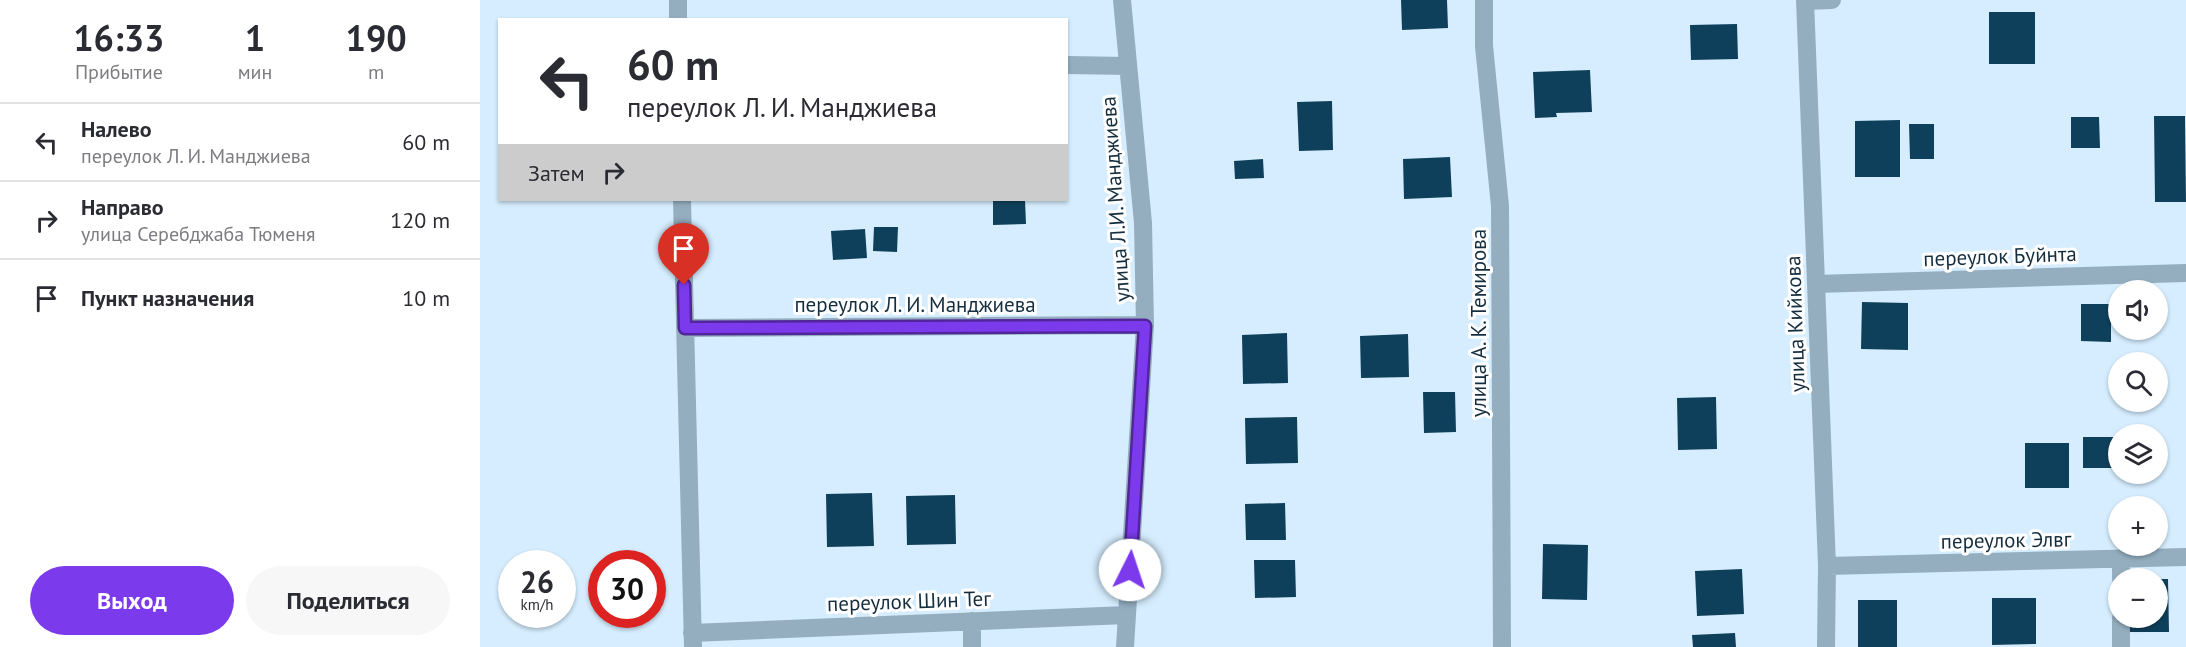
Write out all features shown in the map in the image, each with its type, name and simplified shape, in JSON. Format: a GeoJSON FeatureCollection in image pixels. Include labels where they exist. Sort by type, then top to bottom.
{"type":"FeatureCollection","features":[{"type":"Feature","properties":{"kind":"street"},"geometry":{"type":"LineString","coordinates":[[678,0],[678,18]]}},
{"type":"Feature","properties":{"kind":"street","name":"улица Л.И. Манджиева"},"geometry":{"type":"LineString","coordinates":[[1122,0],[1143,223],[1145,326],[1125,647]]}},
{"type":"Feature","properties":{"kind":"street","name":"улица А. К. Темирова"},"geometry":{"type":"LineString","coordinates":[[1484,0],[1484,46],[1500,206],[1502,647]]}},
{"type":"Feature","properties":{"kind":"street"},"geometry":{"type":"LineString","coordinates":[[1804,1],[1832,0]]}},
{"type":"Feature","properties":{"kind":"street","name":"улица Кийкова"},"geometry":{"type":"LineString","coordinates":[[1804,1],[1827,566],[1826,647]]}},
{"type":"Feature","properties":{"kind":"street"},"geometry":{"type":"LineString","coordinates":[[1068,64],[1128,66]]}},
{"type":"Feature","properties":{"kind":"street"},"geometry":{"type":"LineString","coordinates":[[682,201],[693,640]]}},
{"type":"Feature","properties":{"kind":"street","name":"переулок Буйнта"},"geometry":{"type":"LineString","coordinates":[[1816,285],[2186,273]]}},
{"type":"Feature","properties":{"kind":"street","name":"переулок Л. И. Манджиева"},"geometry":{"type":"LineString","coordinates":[[685,328],[1145,326]]}},
{"type":"Feature","properties":{"kind":"street","name":"переулок Элвг"},"geometry":{"type":"LineString","coordinates":[[1827,566],[2186,557]]}},
{"type":"Feature","properties":{"kind":"street"},"geometry":{"type":"LineString","coordinates":[[2121,560],[2121,568]]}},
{"type":"Feature","properties":{"kind":"street","name":"переулок Шин Тег"},"geometry":{"type":"LineString","coordinates":[[693,640],[972,621],[1127,615]]}},
{"type":"Feature","properties":{"kind":"street"},"geometry":{"type":"LineString","coordinates":[[972,621],[972,647]]}},
{"type":"Feature","properties":{"kind":"street"},"geometry":{"type":"LineString","coordinates":[[2121,628],[2121,647]]}},
{"type":"Feature","properties":{"kind":"building"},"geometry":{"type":"Polygon","coordinates":[[[1401,0],[1447,0],[1448,28],[1402,30],[1401,0]]]}},
{"type":"Feature","properties":{"kind":"building"},"geometry":{"type":"Polygon","coordinates":[[[1989,12],[2035,12],[2035,64],[1989,64],[1989,12]]]}},
{"type":"Feature","properties":{"kind":"building"},"geometry":{"type":"Polygon","coordinates":[[[1737,24],[1738,59],[1691,60],[1690,25],[1737,24]]]}},
{"type":"Feature","properties":{"kind":"building"},"geometry":{"type":"Polygon","coordinates":[[[1590,70],[1592,112],[1556,113],[1557,117],[1535,118],[1533,72],[1590,70]]]}},
{"type":"Feature","properties":{"kind":"building"},"geometry":{"type":"Polygon","coordinates":[[[1332,101],[1333,150],[1299,151],[1297,102],[1332,101]]]}},
{"type":"Feature","properties":{"kind":"building"},"geometry":{"type":"Polygon","coordinates":[[[2154,116],[2185,116],[2186,202],[2155,202],[2154,116]]]}},
{"type":"Feature","properties":{"kind":"building"},"geometry":{"type":"Polygon","coordinates":[[[2071,117],[2099,117],[2100,148],[2071,148],[2071,117]]]}},
{"type":"Feature","properties":{"kind":"building"},"geometry":{"type":"Polygon","coordinates":[[[1900,120],[1900,177],[1855,177],[1855,121],[1900,120]]]}},
{"type":"Feature","properties":{"kind":"building"},"geometry":{"type":"Polygon","coordinates":[[[1909,124],[1934,124],[1934,159],[1910,159],[1909,124]]]}},
{"type":"Feature","properties":{"kind":"building"},"geometry":{"type":"Polygon","coordinates":[[[1450,157],[1452,197],[1404,199],[1403,159],[1450,157]]]}},
{"type":"Feature","properties":{"kind":"building"},"geometry":{"type":"Polygon","coordinates":[[[1263,159],[1264,178],[1235,179],[1234,161],[1263,159]]]}},
{"type":"Feature","properties":{"kind":"building"},"geometry":{"type":"Polygon","coordinates":[[[993,201],[1025,201],[1026,224],[993,225],[993,201]]]}},
{"type":"Feature","properties":{"kind":"building"},"geometry":{"type":"Polygon","coordinates":[[[874,227],[898,227],[897,252],[873,251],[874,227]]]}},
{"type":"Feature","properties":{"kind":"building"},"geometry":{"type":"Polygon","coordinates":[[[865,229],[867,258],[833,260],[831,231],[865,229]]]}},
{"type":"Feature","properties":{"kind":"building"},"geometry":{"type":"Polygon","coordinates":[[[1862,302],[1908,303],[1908,350],[1861,349],[1862,302]]]}},
{"type":"Feature","properties":{"kind":"building"},"geometry":{"type":"Polygon","coordinates":[[[2081,304],[2108,304],[2108,340],[2111,342],[2081,341],[2081,304]]]}},
{"type":"Feature","properties":{"kind":"building"},"geometry":{"type":"Polygon","coordinates":[[[1287,333],[1288,383],[1243,384],[1242,335],[1287,333]]]}},
{"type":"Feature","properties":{"kind":"building"},"geometry":{"type":"Polygon","coordinates":[[[1408,334],[1409,377],[1361,378],[1360,336],[1408,334]]]}},
{"type":"Feature","properties":{"kind":"building"},"geometry":{"type":"Polygon","coordinates":[[[1423,392],[1455,392],[1456,432],[1424,433],[1423,392]]]}},
{"type":"Feature","properties":{"kind":"building"},"geometry":{"type":"Polygon","coordinates":[[[1716,397],[1717,449],[1678,450],[1677,398],[1716,397]]]}},
{"type":"Feature","properties":{"kind":"building"},"geometry":{"type":"Polygon","coordinates":[[[1297,417],[1298,463],[1246,464],[1245,418],[1297,417]]]}},
{"type":"Feature","properties":{"kind":"building"},"geometry":{"type":"Polygon","coordinates":[[[2083,437],[2108,437],[2108,468],[2083,468],[2083,437]]]}},
{"type":"Feature","properties":{"kind":"building"},"geometry":{"type":"Polygon","coordinates":[[[2025,443],[2069,443],[2069,488],[2025,488],[2025,443]]]}},
{"type":"Feature","properties":{"kind":"building"},"geometry":{"type":"Polygon","coordinates":[[[872,493],[874,546],[827,547],[826,494],[872,493]]]}},
{"type":"Feature","properties":{"kind":"building"},"geometry":{"type":"Polygon","coordinates":[[[955,495],[956,544],[907,545],[906,496],[955,495]]]}},
{"type":"Feature","properties":{"kind":"building"},"geometry":{"type":"Polygon","coordinates":[[[1285,503],[1286,540],[1246,540],[1245,504],[1285,503]]]}},
{"type":"Feature","properties":{"kind":"building"},"geometry":{"type":"Polygon","coordinates":[[[1543,544],[1588,545],[1587,600],[1542,599],[1543,544]]]}},
{"type":"Feature","properties":{"kind":"building"},"geometry":{"type":"Polygon","coordinates":[[[1254,560],[1295,560],[1296,597],[1255,598],[1254,560]]]}},
{"type":"Feature","properties":{"kind":"building"},"geometry":{"type":"Polygon","coordinates":[[[1742,569],[1744,614],[1697,616],[1695,571],[1742,569]]]}},
{"type":"Feature","properties":{"kind":"building"},"geometry":{"type":"Polygon","coordinates":[[[2168,579],[2169,632],[2130,632],[2130,628],[2168,628],[2168,579]]]}},
{"type":"Feature","properties":{"kind":"building"},"geometry":{"type":"Polygon","coordinates":[[[1992,598],[2036,598],[2036,644],[1992,645],[1992,598]]]}},
{"type":"Feature","properties":{"kind":"building"},"geometry":{"type":"Polygon","coordinates":[[[1858,600],[1897,600],[1897,647],[1858,647],[1858,600]]]}},
{"type":"Feature","properties":{"kind":"building"},"geometry":{"type":"Polygon","coordinates":[[[1735,633],[1736,647],[1693,647],[1692,635],[1735,633]]]}},
{"type":"Feature","properties":{"kind":"route"},"geometry":{"type":"LineString","coordinates":[[684,285],[685,328],[1145,326],[1130,570]]}}]}
